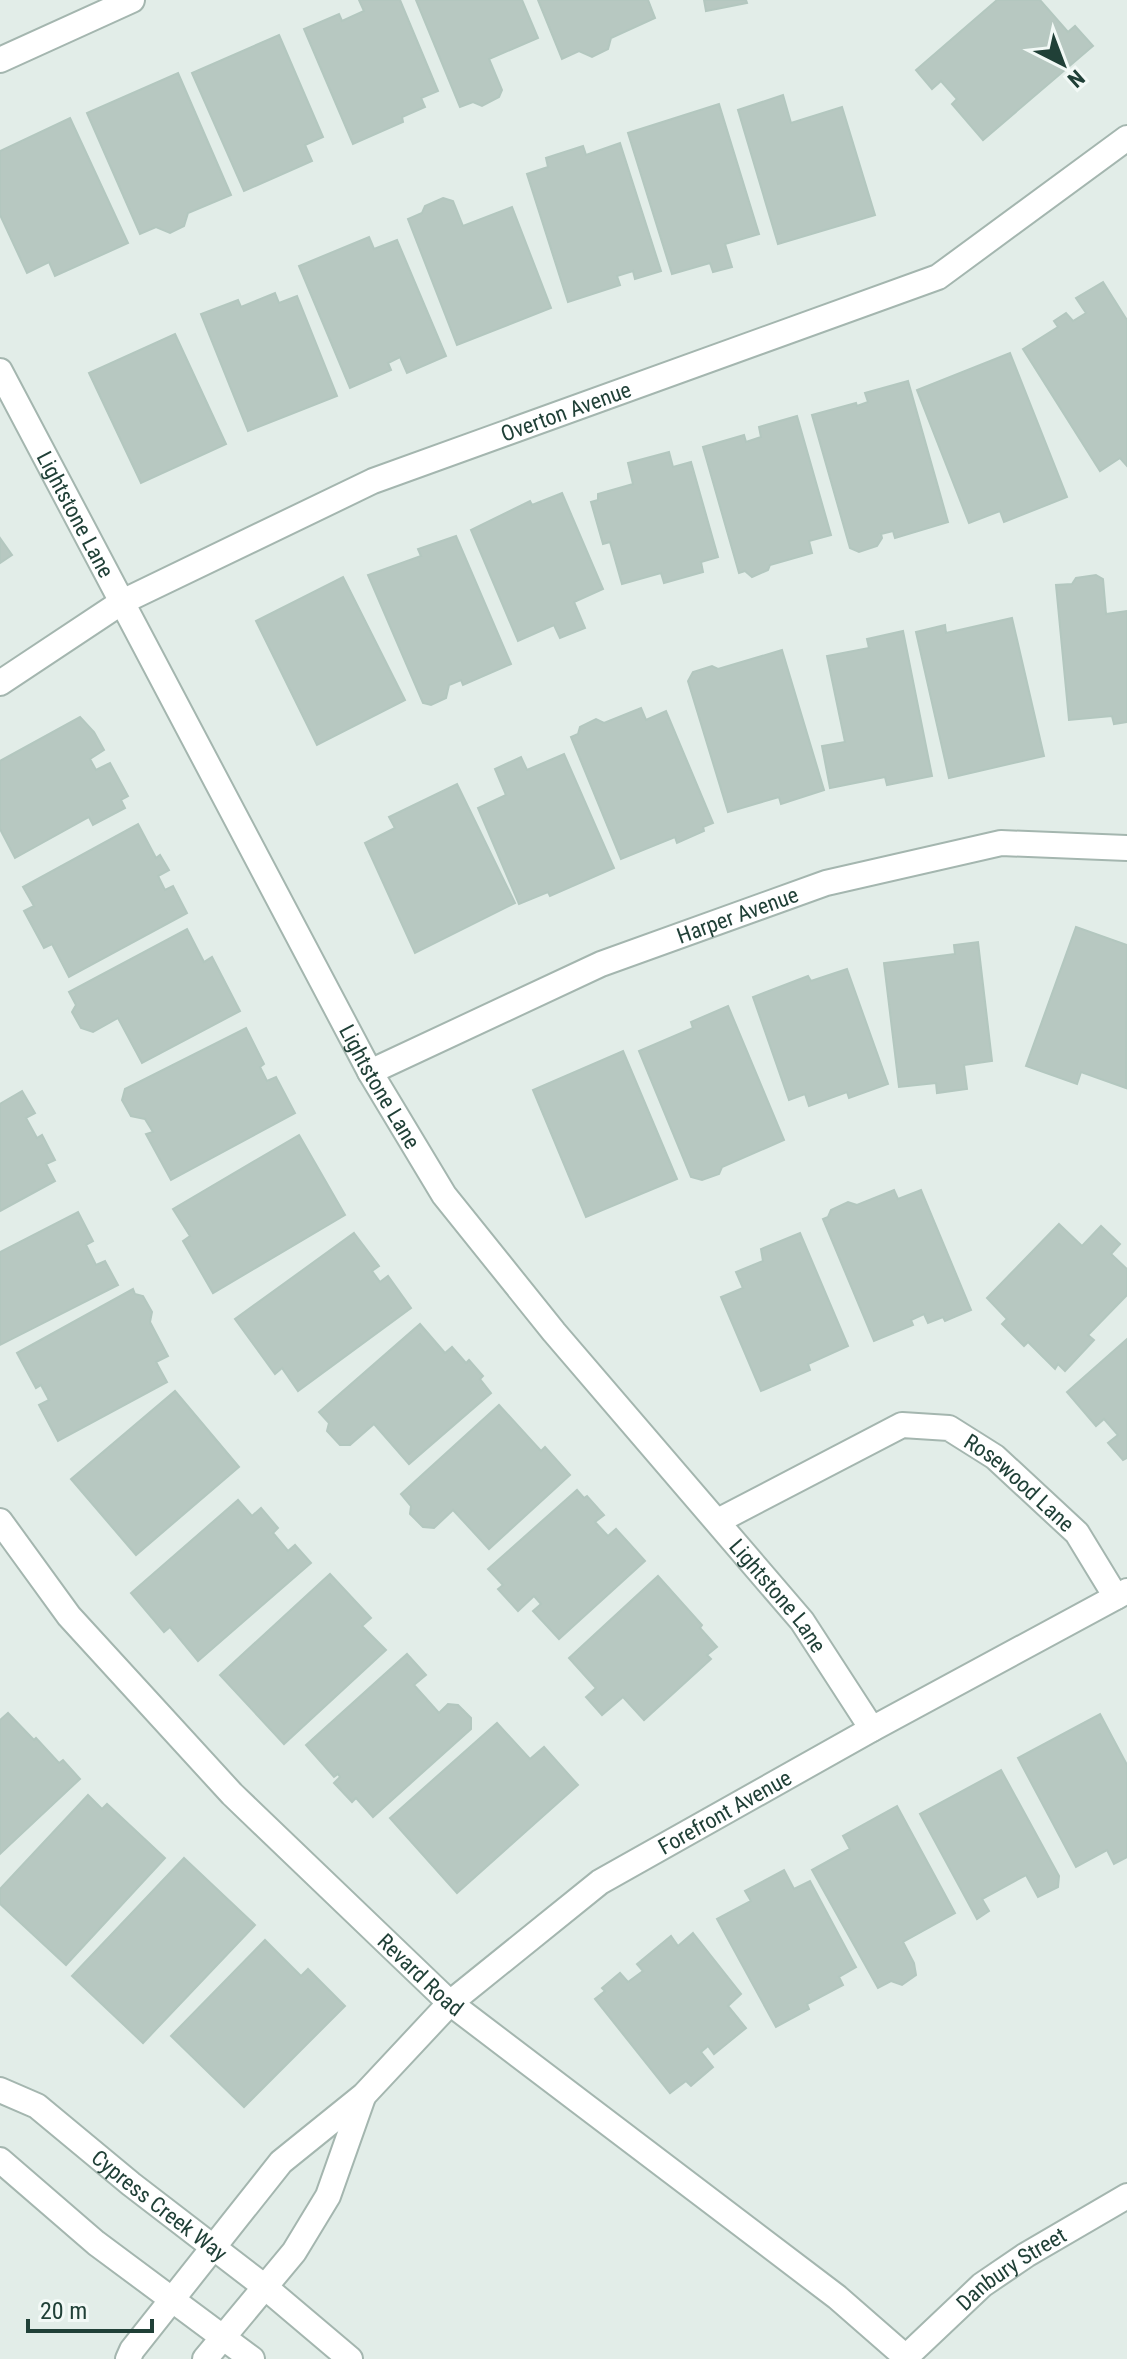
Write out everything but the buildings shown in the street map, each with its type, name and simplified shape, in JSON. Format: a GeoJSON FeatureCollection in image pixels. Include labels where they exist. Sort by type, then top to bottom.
{"type":"FeatureCollection","features":[{"type":"Feature","properties":{"kind":"street"},"geometry":{"type":"LineString","coordinates":[[0,60],[132,0]]}},
{"type":"Feature","properties":{"kind":"street","name":"Overton Avenue"},"geometry":{"type":"LineString","coordinates":[[0,683],[122,602],[373,481],[938,277],[1127,138]]}},
{"type":"Feature","properties":{"kind":"street","name":"Lightstone Lane"},"geometry":{"type":"LineString","coordinates":[[0,371],[370,1072],[444,1195],[554,1332],[802,1621],[872,1729]]}},
{"type":"Feature","properties":{"kind":"street","name":"Harper Avenue"},"geometry":{"type":"LineString","coordinates":[[370,1072],[601,964],[826,883],[1001,843],[1127,848]]}},
{"type":"Feature","properties":{"kind":"street","name":"Rosewood Lane"},"geometry":{"type":"LineString","coordinates":[[718,1521],[902,1425],[949,1428],[995,1457],[1077,1533],[1122,1594]]}},
{"type":"Feature","properties":{"kind":"street","name":"Revard Road"},"geometry":{"type":"LineString","coordinates":[[0,1521],[69,1616],[232,1794],[450,2003],[837,2297],[907,2358]]}},
{"type":"Feature","properties":{"kind":"street","name":"Forefront Avenue"},"geometry":{"type":"LineString","coordinates":[[128,2359],[281,2162],[364,2095],[450,2003],[600,1882],[872,1729],[1122,1594]]}},
{"type":"Feature","properties":{"kind":"street","name":"Cypress Creek Way"},"geometry":{"type":"LineString","coordinates":[[0,2090],[37,2106],[265,2287],[350,2359]]}},
{"type":"Feature","properties":{"kind":"street","name":"Forefront Avenue"},"geometry":{"type":"LineString","coordinates":[[205,2359],[294,2252],[328,2196],[364,2095]]}},
{"type":"Feature","properties":{"kind":"street"},"geometry":{"type":"LineString","coordinates":[[0,2160],[96,2243],[252,2359]]}},
{"type":"Feature","properties":{"kind":"street","name":"Danbury Street"},"geometry":{"type":"LineString","coordinates":[[907,2358],[982,2285],[1037,2248],[1127,2196]]}}]}
